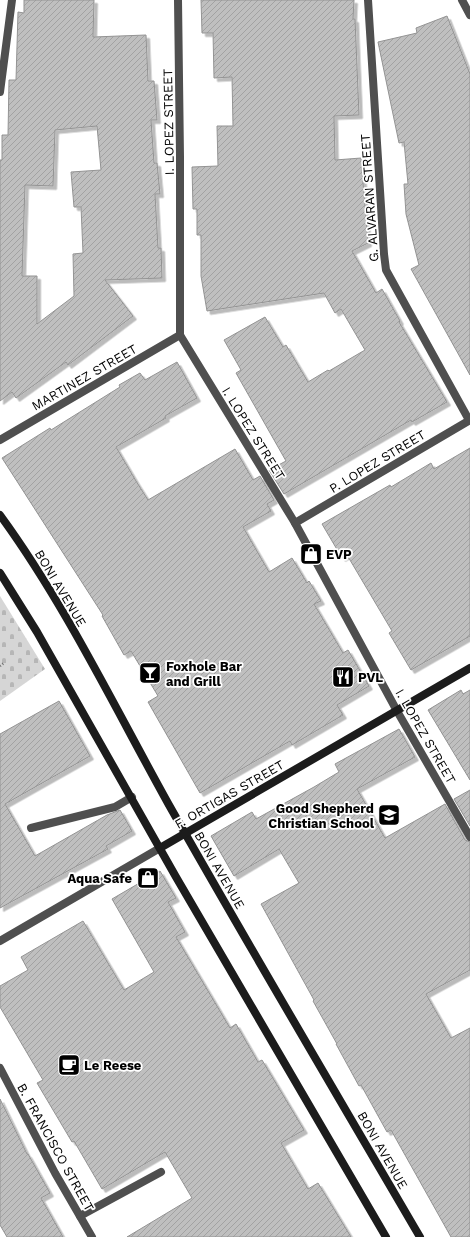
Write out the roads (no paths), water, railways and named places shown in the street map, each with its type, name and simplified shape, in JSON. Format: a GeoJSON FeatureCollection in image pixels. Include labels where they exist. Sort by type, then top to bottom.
{"type":"FeatureCollection","features":[{"type":"Feature","properties":{"kind":"main road","name":"BONI AVENUE"},"geometry":{"type":"LineString","coordinates":[[0,515],[16,537],[62,612],[185,833],[420,1237]]}},
{"type":"Feature","properties":{"kind":"main road"},"geometry":{"type":"LineString","coordinates":[[0,573],[37,632],[160,848],[386,1237]]}},
{"type":"Feature","properties":{"kind":"main road","name":"F. ORTIGAS STREET"},"geometry":{"type":"LineString","coordinates":[[160,848],[470,668]]}},
{"type":"Feature","properties":{"kind":"street"},"geometry":{"type":"LineString","coordinates":[[0,92],[12,0]]}},
{"type":"Feature","properties":{"kind":"street","name":"I. LOPEZ STREET"},"geometry":{"type":"LineString","coordinates":[[178,0],[180,335],[296,523],[397,711],[470,837]]}},
{"type":"Feature","properties":{"kind":"street","name":"G. ALVARAN STREET"},"geometry":{"type":"LineString","coordinates":[[368,0],[386,270],[470,420]]}},
{"type":"Feature","properties":{"kind":"street"},"geometry":{"type":"LineString","coordinates":[[462,0],[470,15]]}},
{"type":"Feature","properties":{"kind":"street","name":"MARTINEZ STREET"},"geometry":{"type":"LineString","coordinates":[[0,440],[180,335]]}},
{"type":"Feature","properties":{"kind":"street","name":"P. LOPEZ STREET"},"geometry":{"type":"LineString","coordinates":[[296,523],[470,420]]}},
{"type":"Feature","properties":{"kind":"street"},"geometry":{"type":"LineString","coordinates":[[31,828],[115,807],[132,797]]}},
{"type":"Feature","properties":{"kind":"street","name":"F. ORTIGAS STREET"},"geometry":{"type":"LineString","coordinates":[[0,941],[160,848]]}},
{"type":"Feature","properties":{"kind":"street","name":"B. FRANCISCO STREET"},"geometry":{"type":"LineString","coordinates":[[0,1068],[55,1173],[92,1237]]}},
{"type":"Feature","properties":{"kind":"street"},"geometry":{"type":"LineString","coordinates":[[80,1216],[161,1172]]}},
{"type":"Feature","properties":{"kind":"place","name":"EVP"},"geometry":{"type":"Point","coordinates":[311,554]}},
{"type":"Feature","properties":{"kind":"place","name":"Foxhole Bar and Grill"},"geometry":{"type":"Point","coordinates":[150,673]}},
{"type":"Feature","properties":{"kind":"place","name":"PVL"},"geometry":{"type":"Point","coordinates":[343,677]}},
{"type":"Feature","properties":{"kind":"place","name":"Good Shepherd Christian School"},"geometry":{"type":"Point","coordinates":[389,815]}},
{"type":"Feature","properties":{"kind":"place","name":"Aqua Safe"},"geometry":{"type":"Point","coordinates":[148,878]}},
{"type":"Feature","properties":{"kind":"place","name":"Le Reese"},"geometry":{"type":"Point","coordinates":[69,1065]}}]}
